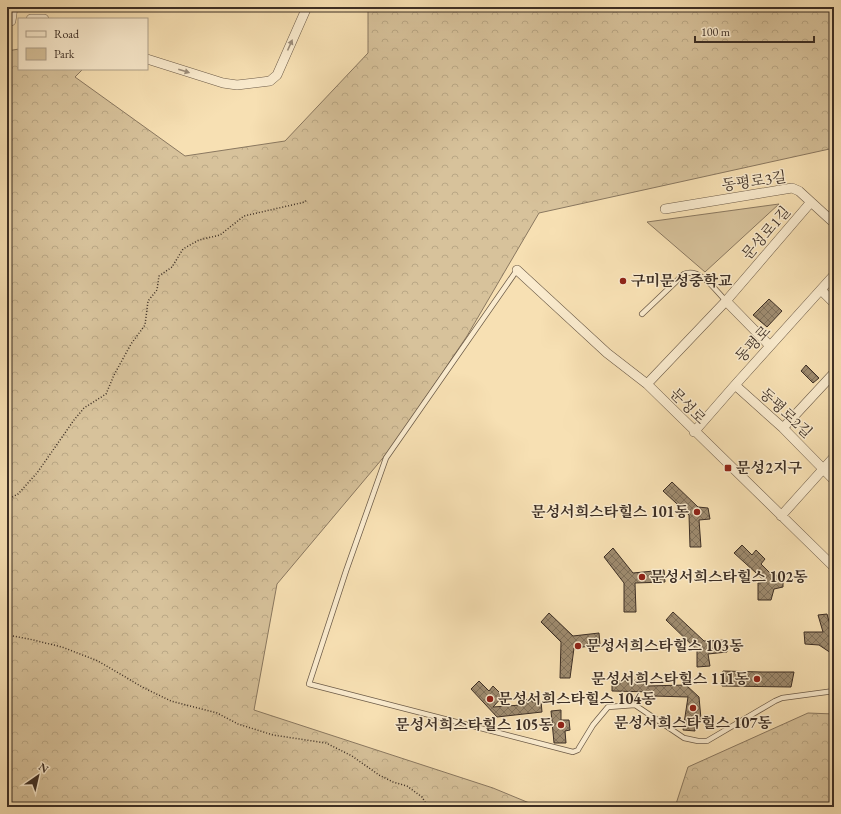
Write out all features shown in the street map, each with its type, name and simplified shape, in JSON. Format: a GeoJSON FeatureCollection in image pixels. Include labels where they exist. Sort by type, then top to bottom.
{"type":"FeatureCollection","features":[{"type":"Feature","properties":{"kind":"street"},"geometry":{"type":"LineString","coordinates":[[12,21],[13,7]]}},
{"type":"Feature","properties":{"kind":"street"},"geometry":{"type":"LineString","coordinates":[[148,59],[223,83],[237,85],[270,81],[277,75],[307,7]]}},
{"type":"Feature","properties":{"kind":"street","name":"동평로3길"},"geometry":{"type":"LineString","coordinates":[[665,209],[792,188],[799,190],[834,223]]}},
{"type":"Feature","properties":{"kind":"street","name":"문성로1길"},"geometry":{"type":"LineString","coordinates":[[646,384],[726,301],[811,202]]}},
{"type":"Feature","properties":{"kind":"street","name":"문성로"},"geometry":{"type":"LineString","coordinates":[[517,270],[607,353],[646,384],[834,566]]}},
{"type":"Feature","properties":{"kind":"street","name":"동평로"},"geometry":{"type":"LineString","coordinates":[[694,432],[834,275]]}},
{"type":"Feature","properties":{"kind":"street"},"geometry":{"type":"LineString","coordinates":[[821,290],[834,303]]}},
{"type":"Feature","properties":{"kind":"street"},"geometry":{"type":"LineString","coordinates":[[726,301],[770,346]]}},
{"type":"Feature","properties":{"kind":"street"},"geometry":{"type":"LineString","coordinates":[[783,428],[834,373]]}},
{"type":"Feature","properties":{"kind":"street","name":"동평로2길"},"geometry":{"type":"LineString","coordinates":[[735,385],[783,428],[834,480]]}},
{"type":"Feature","properties":{"kind":"street"},"geometry":{"type":"LineString","coordinates":[[781,516],[834,457]]}},
{"type":"Feature","properties":{"kind":"lane"},"geometry":{"type":"LineString","coordinates":[[517,270],[386,458],[346,571],[309,684],[573,752],[580,748],[593,725],[608,707],[635,705],[684,738],[707,741],[782,698],[834,691]]}},
{"type":"Feature","properties":{"kind":"lane"},"geometry":{"type":"LineString","coordinates":[[642,314],[684,274],[688,272],[698,273],[726,301]]}},
{"type":"Feature","properties":{"kind":"path"},"geometry":{"type":"LineString","coordinates":[[7,500],[18,494],[37,473],[84,408],[106,394],[114,375],[145,325],[148,301],[157,290],[159,276],[172,268],[183,249],[199,240],[220,235],[244,216],[305,202],[307,199]]}},
{"type":"Feature","properties":{"kind":"path"},"geometry":{"type":"LineString","coordinates":[[7,635],[62,648],[98,661],[144,688],[172,701],[217,713],[245,726],[273,735],[326,743],[352,756],[379,775],[393,782],[407,786],[422,797],[428,807]]}},
{"type":"Feature","properties":{"kind":"green space"},"geometry":{"type":"Polygon","coordinates":[[[368,7],[834,7],[834,148],[539,213],[467,336],[393,446],[277,584],[254,710],[493,788],[539,807],[7,807],[7,51],[18,49],[18,70],[82,70],[75,77],[185,156],[285,141],[368,53],[368,7]]]}},
{"type":"Feature","properties":{"kind":"green space"},"geometry":{"type":"Polygon","coordinates":[[[779,204],[705,272],[647,222],[779,204]]]}},
{"type":"Feature","properties":{"kind":"green space"},"geometry":{"type":"Polygon","coordinates":[[[808,713],[834,714],[834,807],[675,807],[688,767],[808,713]]]}},
{"type":"Feature","properties":{"kind":"building"},"geometry":{"type":"Polygon","coordinates":[[[769,299],[782,311],[767,327],[753,315],[769,299]]]}},
{"type":"Feature","properties":{"kind":"building"},"geometry":{"type":"Polygon","coordinates":[[[806,365],[819,378],[813,383],[801,371],[806,365]]]}},
{"type":"Feature","properties":{"kind":"building","name":"문성서희스타힐스 101동"},"geometry":{"type":"Polygon","coordinates":[[[672,482],[698,507],[708,508],[710,519],[699,520],[701,547],[690,547],[689,515],[663,491],[672,482]]]}},
{"type":"Feature","properties":{"kind":"building"},"geometry":{"type":"Polygon","coordinates":[[[742,545],[752,555],[756,550],[765,559],[761,564],[773,576],[783,574],[783,587],[774,589],[771,600],[758,600],[758,583],[766,582],[734,553],[742,545]]]}},
{"type":"Feature","properties":{"kind":"building","name":"문성서희스타힐스 102동"},"geometry":{"type":"Polygon","coordinates":[[[613,548],[633,573],[664,570],[665,582],[635,583],[636,612],[624,612],[624,583],[604,557],[613,548]]]}},
{"type":"Feature","properties":{"kind":"building"},"geometry":{"type":"Polygon","coordinates":[[[673,612],[704,641],[726,640],[727,652],[708,654],[710,666],[697,667],[697,650],[666,620],[673,612]]]}},
{"type":"Feature","properties":{"kind":"building","name":"문성서희스타힐스 103동"},"geometry":{"type":"Polygon","coordinates":[[[549,613],[573,636],[599,633],[600,645],[574,648],[570,678],[560,678],[561,642],[541,622],[549,613]]]}},
{"type":"Feature","properties":{"kind":"building"},"geometry":{"type":"Polygon","coordinates":[[[827,614],[832,632],[834,634],[834,655],[819,645],[805,644],[804,632],[823,632],[818,615],[827,614]]]}},
{"type":"Feature","properties":{"kind":"building","name":"문성서희스타힐스 111동"},"geometry":{"type":"Polygon","coordinates":[[[723,671],[794,672],[791,687],[722,686],[723,671]]]}},
{"type":"Feature","properties":{"kind":"building","name":"문성서희스타힐스 107동"},"geometry":{"type":"Polygon","coordinates":[[[647,680],[647,686],[686,685],[699,697],[701,719],[695,719],[695,731],[683,730],[688,697],[653,696],[653,692],[612,691],[612,681],[647,680]]]}},
{"type":"Feature","properties":{"kind":"building","name":"문성서희스타힐스 104동"},"geometry":{"type":"Polygon","coordinates":[[[479,681],[489,691],[493,686],[503,696],[493,707],[521,705],[521,700],[532,699],[532,702],[541,701],[542,712],[497,717],[471,689],[479,681]]]}},
{"type":"Feature","properties":{"kind":"building","name":"문성서희스타힐스 105동"},"geometry":{"type":"Polygon","coordinates":[[[561,710],[561,720],[569,720],[570,730],[565,731],[566,743],[554,743],[551,711],[561,710]]]}},
{"type":"Feature","properties":{"kind":"place","name":"구미문성중학교"},"geometry":{"type":"Point","coordinates":[623,281]}},
{"type":"Feature","properties":{"kind":"place","name":"문성2지구"},"geometry":{"type":"Point","coordinates":[728,468]}},
{"type":"Feature","properties":{"kind":"place","name":"문성서희스타힐스 101동"},"geometry":{"type":"Point","coordinates":[697,512]}},
{"type":"Feature","properties":{"kind":"place","name":"문성서희스타힐스 102동"},"geometry":{"type":"Point","coordinates":[642,577]}},
{"type":"Feature","properties":{"kind":"place","name":"문성서희스타힐스 103동"},"geometry":{"type":"Point","coordinates":[578,646]}},
{"type":"Feature","properties":{"kind":"place","name":"문성서희스타힐스 111동"},"geometry":{"type":"Point","coordinates":[757,679]}},
{"type":"Feature","properties":{"kind":"place","name":"문성서희스타힐스 104동"},"geometry":{"type":"Point","coordinates":[490,699]}},
{"type":"Feature","properties":{"kind":"place","name":"문성서희스타힐스 107동"},"geometry":{"type":"Point","coordinates":[693,708]}},
{"type":"Feature","properties":{"kind":"place","name":"문성서희스타힐스 105동"},"geometry":{"type":"Point","coordinates":[561,725]}}]}
